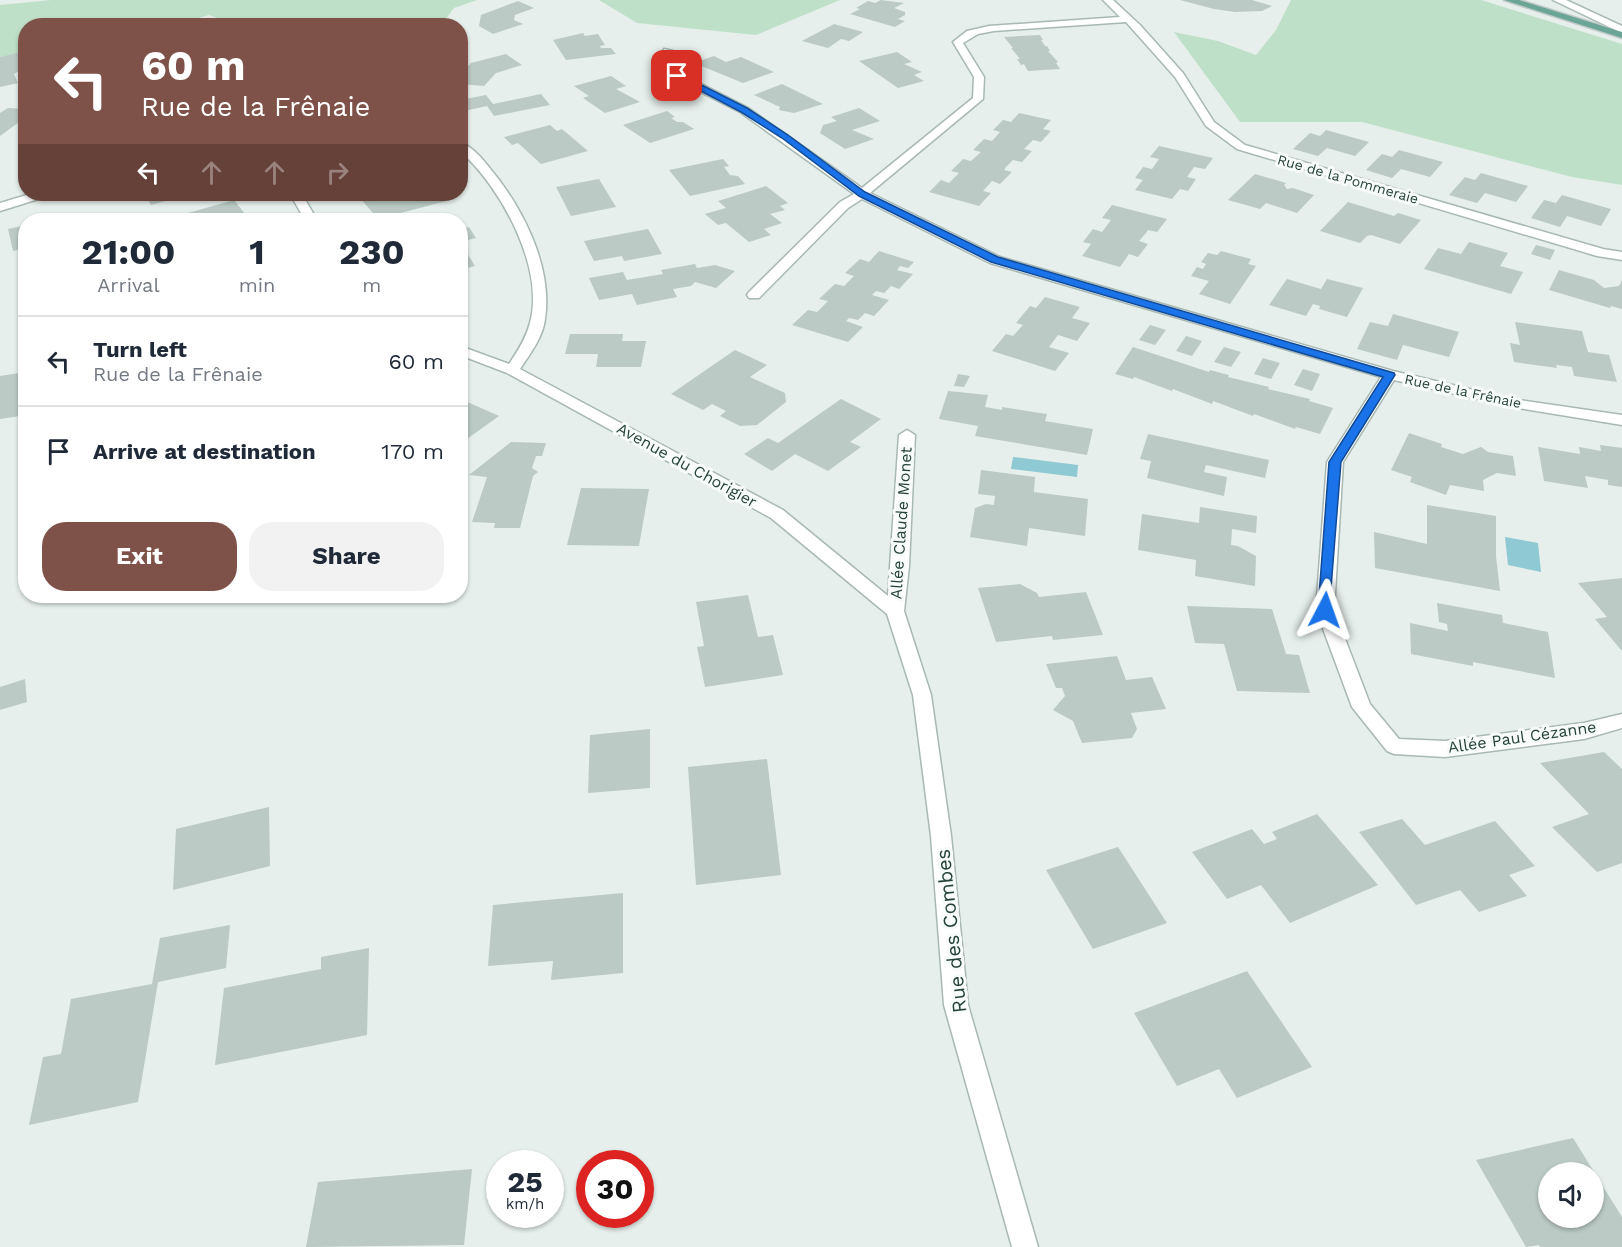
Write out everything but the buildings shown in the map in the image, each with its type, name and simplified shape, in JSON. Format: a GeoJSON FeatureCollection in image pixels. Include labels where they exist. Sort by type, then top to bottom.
{"type":"FeatureCollection","features":[{"type":"Feature","properties":{"kind":"main road"},"geometry":{"type":"LineString","coordinates":[[1509,0],[1622,35]]}},
{"type":"Feature","properties":{"kind":"street","name":"Rue de la Pommeraie"},"geometry":{"type":"LineString","coordinates":[[1108,0],[1179,75],[1210,124],[1241,147],[1602,253],[1622,256]]}},
{"type":"Feature","properties":{"kind":"street"},"geometry":{"type":"LineString","coordinates":[[1558,0],[1622,30]]}},
{"type":"Feature","properties":{"kind":"street"},"geometry":{"type":"LineString","coordinates":[[754,295],[844,205],[862,194],[978,99],[979,77],[958,42],[964,36],[974,31],[994,27],[1128,19]]}},
{"type":"Feature","properties":{"kind":"street","name":"Rue de la Frênaie"},"geometry":{"type":"LineString","coordinates":[[668,51],[677,76],[761,121],[862,194],[994,260],[1390,375],[1512,403],[1622,420]]}},
{"type":"Feature","properties":{"kind":"street"},"geometry":{"type":"LineString","coordinates":[[468,151],[497,183],[528,242],[538,291],[538,319],[529,346],[512,370]]}},
{"type":"Feature","properties":{"kind":"street"},"geometry":{"type":"LineString","coordinates":[[0,207],[19,201]]}},
{"type":"Feature","properties":{"kind":"street","name":"Avenue du Chorigier"},"geometry":{"type":"LineString","coordinates":[[468,353],[512,370],[777,514],[894,611]]}},
{"type":"Feature","properties":{"kind":"street","name":"Allée Paul Cézanne"},"geometry":{"type":"LineString","coordinates":[[1390,375],[1335,462],[1325,610],[1362,707],[1394,746],[1445,749],[1584,731],[1622,721]]}},
{"type":"Feature","properties":{"kind":"street","name":"Allée Claude Monet"},"geometry":{"type":"LineString","coordinates":[[894,611],[900,566],[906,435]]}},
{"type":"Feature","properties":{"kind":"street","name":"Rue des Combes"},"geometry":{"type":"LineString","coordinates":[[894,611],[922,695],[941,836],[956,1005],[1025,1247]]}},
{"type":"Feature","properties":{"kind":"green space"},"geometry":{"type":"Polygon","coordinates":[[[51,0],[477,0],[454,8],[446,18],[217,18],[209,15],[198,18],[18,18],[18,54],[0,57],[0,5],[51,0]]]}},
{"type":"Feature","properties":{"kind":"green space"},"geometry":{"type":"Polygon","coordinates":[[[599,0],[840,0],[756,35],[637,23],[599,0]]]}},
{"type":"Feature","properties":{"kind":"green space"},"geometry":{"type":"Polygon","coordinates":[[[1291,0],[1481,0],[1622,44],[1622,185],[1572,177],[1362,122],[1240,122],[1174,32],[1218,41],[1256,55],[1276,30],[1291,0]]]}},
{"type":"Feature","properties":{"kind":"water"},"geometry":{"type":"Polygon","coordinates":[[[1013,457],[1078,465],[1077,477],[1011,469],[1013,457]]]}},
{"type":"Feature","properties":{"kind":"water"},"geometry":{"type":"Polygon","coordinates":[[[1505,537],[1538,543],[1541,572],[1508,565],[1505,537]]]}},
{"type":"Feature","properties":{"kind":"route"},"geometry":{"type":"LineString","coordinates":[[677,76],[744,110],[862,194],[994,260],[1390,375],[1335,462],[1325,610]]}}]}
